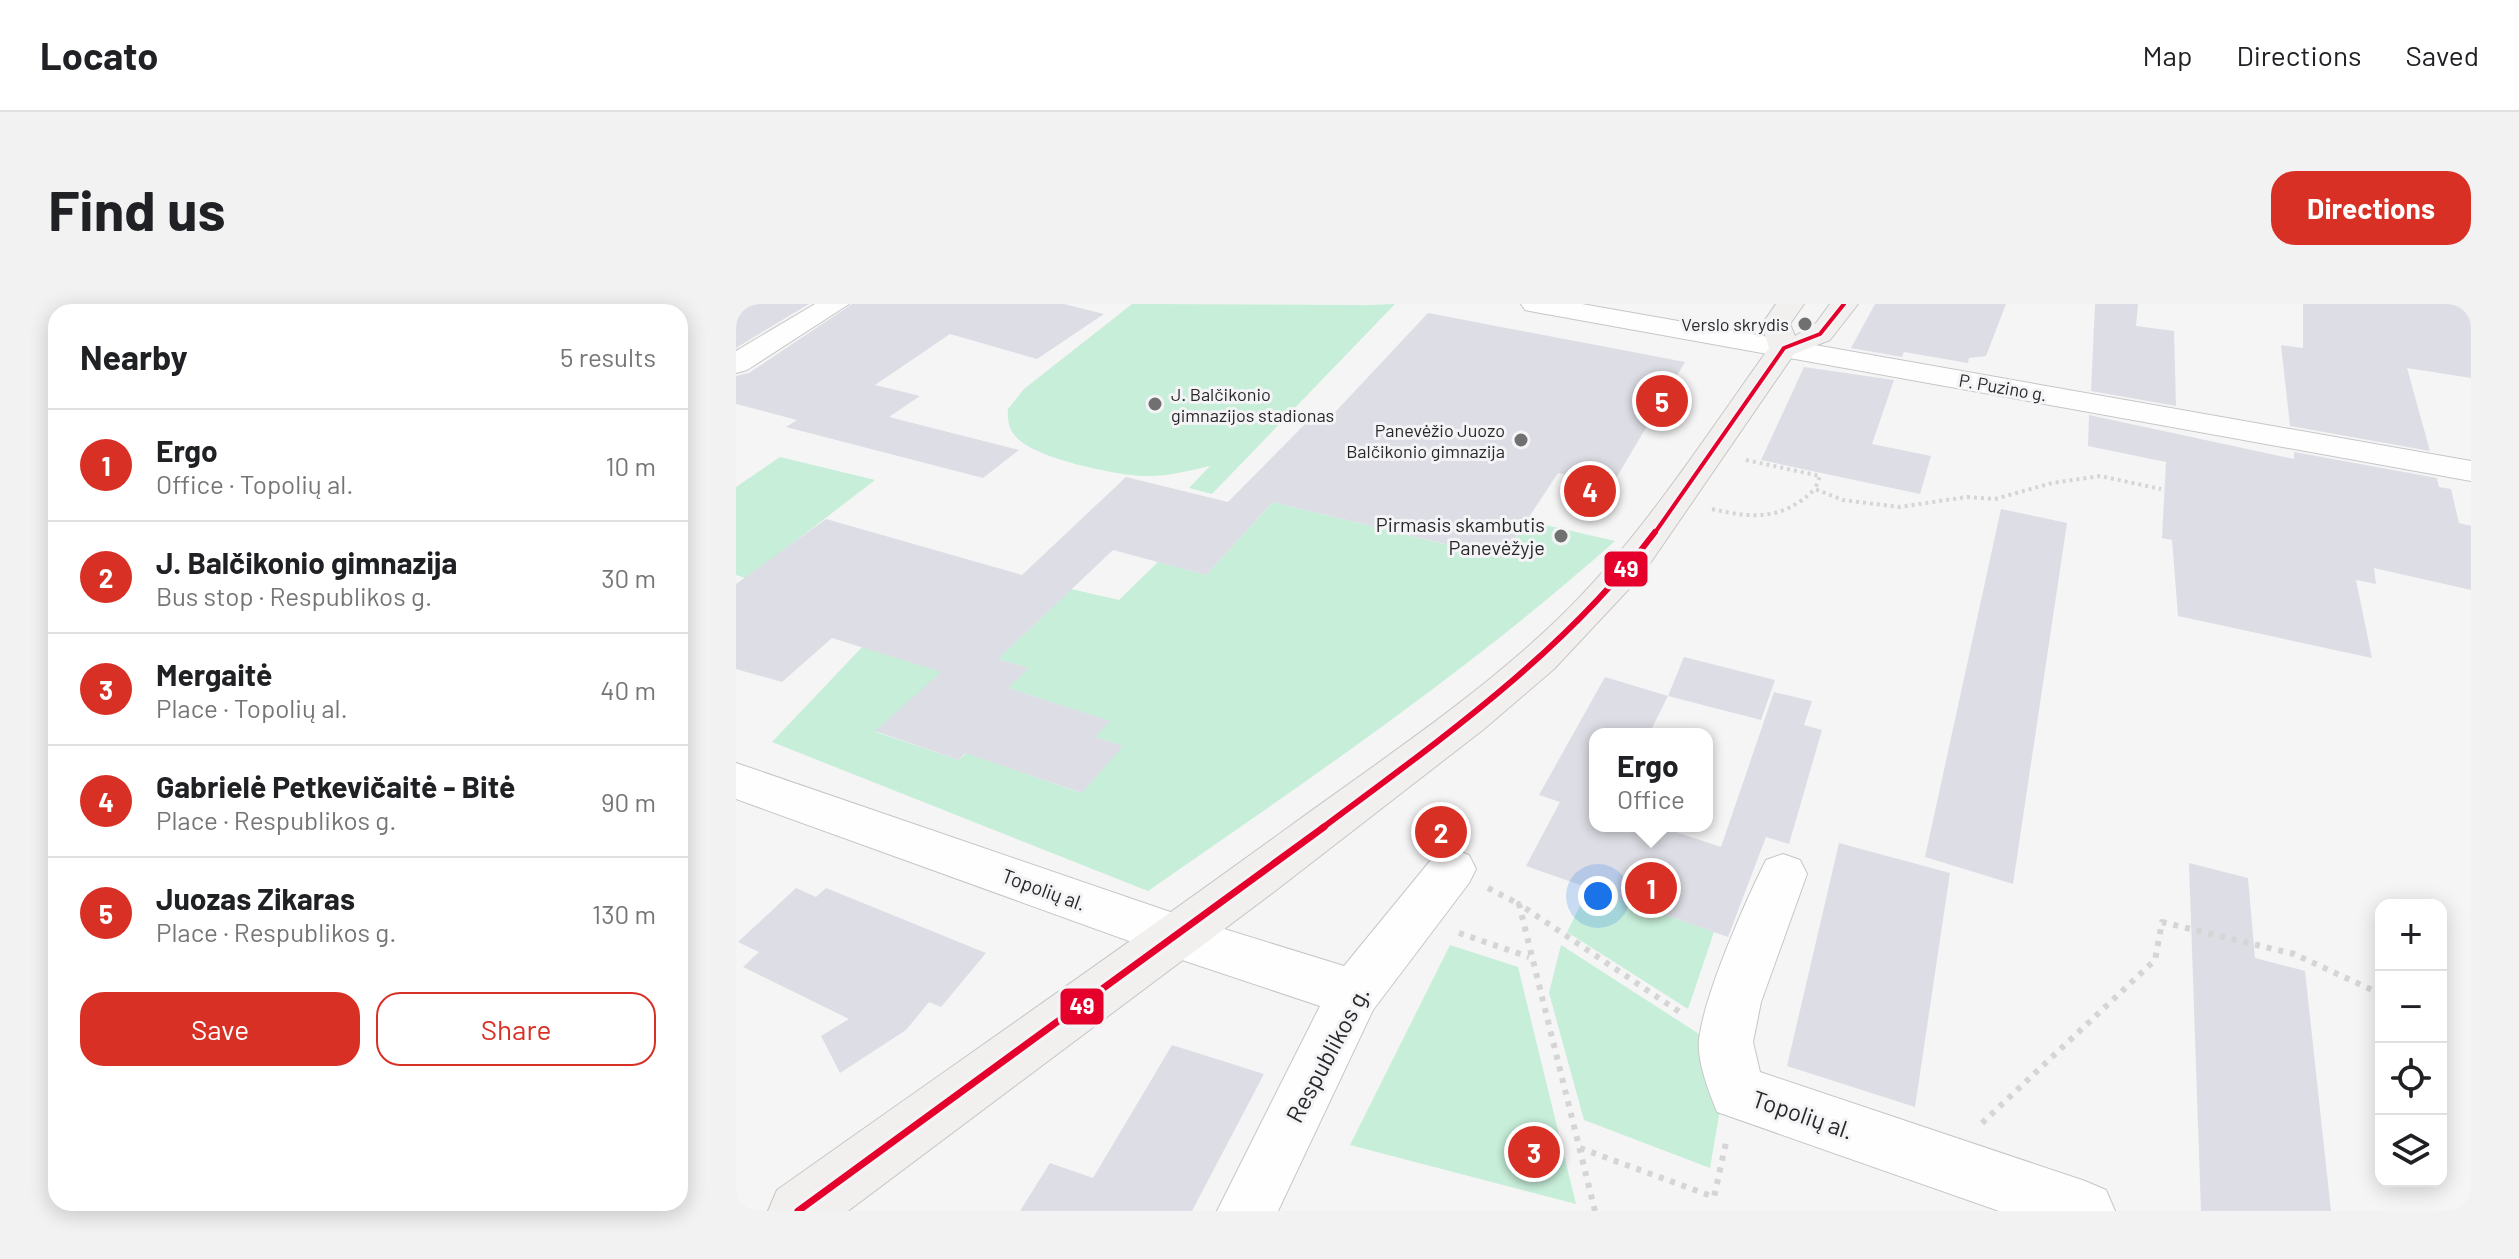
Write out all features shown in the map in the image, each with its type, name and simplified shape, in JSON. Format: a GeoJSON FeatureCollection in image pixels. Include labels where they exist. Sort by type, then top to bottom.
{"type":"FeatureCollection","features":[{"type":"Feature","properties":{"kind":"main road"},"geometry":{"type":"LineString","coordinates":[[1784,348],[1776,324],[1790,304]]}},
{"type":"Feature","properties":{"kind":"main road"},"geometry":{"type":"LineString","coordinates":[[798,1211],[1179,937],[1443,737],[1523,671],[1602,596],[1677,499],[1784,348],[1806,343],[1827,332],[1844,304]]}},
{"type":"Feature","properties":{"kind":"street"},"geometry":{"type":"LineString","coordinates":[[736,364],[835,304]]}},
{"type":"Feature","properties":{"kind":"street","name":"P. Puzino g."},"geometry":{"type":"LineString","coordinates":[[1535,304],[2471,471]]}},
{"type":"Feature","properties":{"kind":"street","name":"Topolių al."},"geometry":{"type":"LineString","coordinates":[[736,781],[1179,937],[1354,993]]}},
{"type":"Feature","properties":{"kind":"street","name":"Respublikos g."},"geometry":{"type":"LineString","coordinates":[[1247,1211],[1354,993],[1452,869]]}},
{"type":"Feature","properties":{"kind":"street"},"geometry":{"type":"LineString","coordinates":[[1732,1067],[1735,1002],[1783,874]]}},
{"type":"Feature","properties":{"kind":"street","name":"Topolių al."},"geometry":{"type":"LineString","coordinates":[[1732,1067],[1940,1162],[2085,1211]]}},
{"type":"Feature","properties":{"kind":"path"},"geometry":{"type":"LineString","coordinates":[[1677,499],[1751,517],[1775,516],[1792,511],[1815,489],[1820,476],[1710,453]]}},
{"type":"Feature","properties":{"kind":"path"},"geometry":{"type":"LineString","coordinates":[[1815,489],[1843,500],[1899,507],[1967,497],[1995,499],[2052,483],[2100,476],[2161,489]]}},
{"type":"Feature","properties":{"kind":"path"},"geometry":{"type":"LineString","coordinates":[[1579,1148],[1714,1197],[1732,1067],[1519,904],[1530,957],[1595,1211]]}},
{"type":"Feature","properties":{"kind":"path"},"geometry":{"type":"LineString","coordinates":[[1414,917],[1530,957]]}},
{"type":"Feature","properties":{"kind":"path"},"geometry":{"type":"LineString","coordinates":[[1940,1162],[2155,960],[2162,922],[2294,954],[2375,991]]}},
{"type":"Feature","properties":{"kind":"green space","name":"J. Balčikonio gimnazijos stadionas"},"geometry":{"type":"Polygon","coordinates":[[[1132,304],[1395,304],[1212,494],[1189,488],[1210,466],[1159,476],[1113,472],[1041,453],[1017,438],[1010,428],[1008,409],[1024,389],[1132,304]]]}},
{"type":"Feature","properties":{"kind":"green space"},"geometry":{"type":"Polygon","coordinates":[[[780,457],[875,480],[763,566],[937,619],[894,657],[968,680],[946,701],[918,693],[876,732],[959,760],[979,740],[1030,757],[1018,771],[1081,793],[1122,746],[1095,737],[1109,721],[1008,688],[1028,668],[946,643],[969,622],[1020,638],[1071,589],[1119,600],[1158,562],[1206,575],[1273,502],[1501,558],[1528,521],[1615,541],[1445,680],[1148,891],[772,742],[884,624],[736,575],[736,487],[780,457]]]}},
{"type":"Feature","properties":{"kind":"green space"},"geometry":{"type":"Polygon","coordinates":[[[1589,888],[1714,932],[1688,1009],[1567,932],[1589,888]]]}},
{"type":"Feature","properties":{"kind":"green space"},"geometry":{"type":"Polygon","coordinates":[[[1450,945],[1518,967],[1576,1204],[1350,1145],[1450,945]]]}},
{"type":"Feature","properties":{"kind":"green space"},"geometry":{"type":"Polygon","coordinates":[[[1561,945],[1713,1043],[1723,1092],[1710,1168],[1584,1120],[1549,993],[1561,945]]]}},
{"type":"Feature","properties":{"kind":"building"},"geometry":{"type":"Polygon","coordinates":[[[748,304],[809,304],[736,348],[736,311],[748,304]]]}},
{"type":"Feature","properties":{"kind":"building"},"geometry":{"type":"Polygon","coordinates":[[[852,304],[1064,304],[1104,314],[1037,359],[950,334],[875,385],[920,396],[889,417],[1019,450],[983,478],[786,427],[797,420],[736,404],[736,376],[749,373],[852,304]]]}},
{"type":"Feature","properties":{"kind":"building"},"geometry":{"type":"Polygon","coordinates":[[[1875,304],[2006,304],[1986,356],[1969,358],[1968,363],[1904,352],[1902,357],[1851,348],[1875,304]]]}},
{"type":"Feature","properties":{"kind":"building"},"geometry":{"type":"Polygon","coordinates":[[[2095,304],[2138,304],[2136,326],[2174,331],[2176,406],[2091,391],[2095,304]]]}},
{"type":"Feature","properties":{"kind":"building"},"geometry":{"type":"Polygon","coordinates":[[[2303,304],[2471,304],[2471,378],[2407,368],[2430,451],[2290,426],[2281,345],[2303,348],[2303,304]]]}},
{"type":"Feature","properties":{"kind":"building"},"geometry":{"type":"Polygon","coordinates":[[[1428,313],[1685,362],[1612,485],[1558,473],[1502,558],[1273,502],[1206,575],[1113,550],[998,659],[1029,668],[1008,688],[1110,721],[1095,737],[1123,746],[1082,793],[965,753],[959,760],[875,731],[941,672],[832,638],[782,682],[736,669],[736,584],[826,519],[1022,575],[1126,477],[1228,502],[1313,416],[1323,425],[1428,313]]]}},
{"type":"Feature","properties":{"kind":"building"},"geometry":{"type":"Polygon","coordinates":[[[1804,367],[1894,380],[1872,444],[1931,456],[1920,494],[1761,460],[1804,367]]]}},
{"type":"Feature","properties":{"kind":"building"},"geometry":{"type":"Polygon","coordinates":[[[2089,415],[2294,459],[2294,452],[2437,478],[2439,487],[2451,489],[2459,523],[2471,526],[2471,590],[2374,568],[2376,584],[2356,580],[2372,658],[2178,616],[2172,540],[2162,538],[2166,462],[2088,446],[2089,415]]]}},
{"type":"Feature","properties":{"kind":"building"},"geometry":{"type":"Polygon","coordinates":[[[2001,509],[2067,523],[2013,884],[1925,857],[2001,509]]]}},
{"type":"Feature","properties":{"kind":"building"},"geometry":{"type":"Polygon","coordinates":[[[1684,657],[1775,680],[1761,720],[1668,696],[1684,657]]]}},
{"type":"Feature","properties":{"kind":"building"},"geometry":{"type":"Polygon","coordinates":[[[1605,677],[1668,696],[1652,728],[1589,728],[1589,832],[1676,832],[1721,847],[1774,692],[1812,701],[1804,725],[1822,730],[1789,844],[1766,837],[1728,937],[1526,866],[1560,802],[1539,795],[1605,677]]]}},
{"type":"Feature","properties":{"kind":"building"},"geometry":{"type":"Polygon","coordinates":[[[1839,843],[1950,873],[1915,1107],[1787,1066],[1839,843]]]}},
{"type":"Feature","properties":{"kind":"building"},"geometry":{"type":"Polygon","coordinates":[[[2189,863],[2248,878],[2255,958],[2305,971],[2331,1211],[2201,1211],[2189,863]]]}},
{"type":"Feature","properties":{"kind":"building"},"geometry":{"type":"Polygon","coordinates":[[[796,888],[816,897],[826,888],[986,953],[941,1007],[929,1002],[906,1030],[840,1073],[821,1036],[849,1019],[743,967],[759,952],[738,942],[796,888]]]}},
{"type":"Feature","properties":{"kind":"building"},"geometry":{"type":"Polygon","coordinates":[[[1172,1045],[1264,1074],[1192,1211],[1020,1211],[1050,1163],[1093,1178],[1172,1045]]]}},
{"type":"Feature","properties":{"kind":"transit line","name":"49"},"geometry":{"type":"LineString","coordinates":[[798,1211],[1258,877],[1505,689],[1573,628],[1629,566],[1784,348],[1820,334],[1844,304]]}},
{"type":"Feature","properties":{"kind":"place","name":"Verslo skrydis"},"geometry":{"type":"Point","coordinates":[1805,324]}},
{"type":"Feature","properties":{"kind":"place","name":"Juozas Zikaras"},"geometry":{"type":"Point","coordinates":[1662,401]}},
{"type":"Feature","properties":{"kind":"place","name":"J. Balčikonio gimnazijos stadionas"},"geometry":{"type":"Point","coordinates":[1155,404]}},
{"type":"Feature","properties":{"kind":"place","name":"Panevėžio Juozo Balčikonio gimnazija"},"geometry":{"type":"Point","coordinates":[1521,440]}},
{"type":"Feature","properties":{"kind":"place","name":"Gabrielė Petkevičaitė - Bitė"},"geometry":{"type":"Point","coordinates":[1590,491]}},
{"type":"Feature","properties":{"kind":"place","name":"Pirmasis skambutis Panevėžyje"},"geometry":{"type":"Point","coordinates":[1561,536]}},
{"type":"Feature","properties":{"kind":"place","name":"J. Balčikonio gimnazija"},"geometry":{"type":"Point","coordinates":[1441,832]}},
{"type":"Feature","properties":{"kind":"place","name":"Ergo"},"geometry":{"type":"Point","coordinates":[1651,888]}},
{"type":"Feature","properties":{"kind":"place","name":"Mergaitė"},"geometry":{"type":"Point","coordinates":[1534,1152]}}]}
